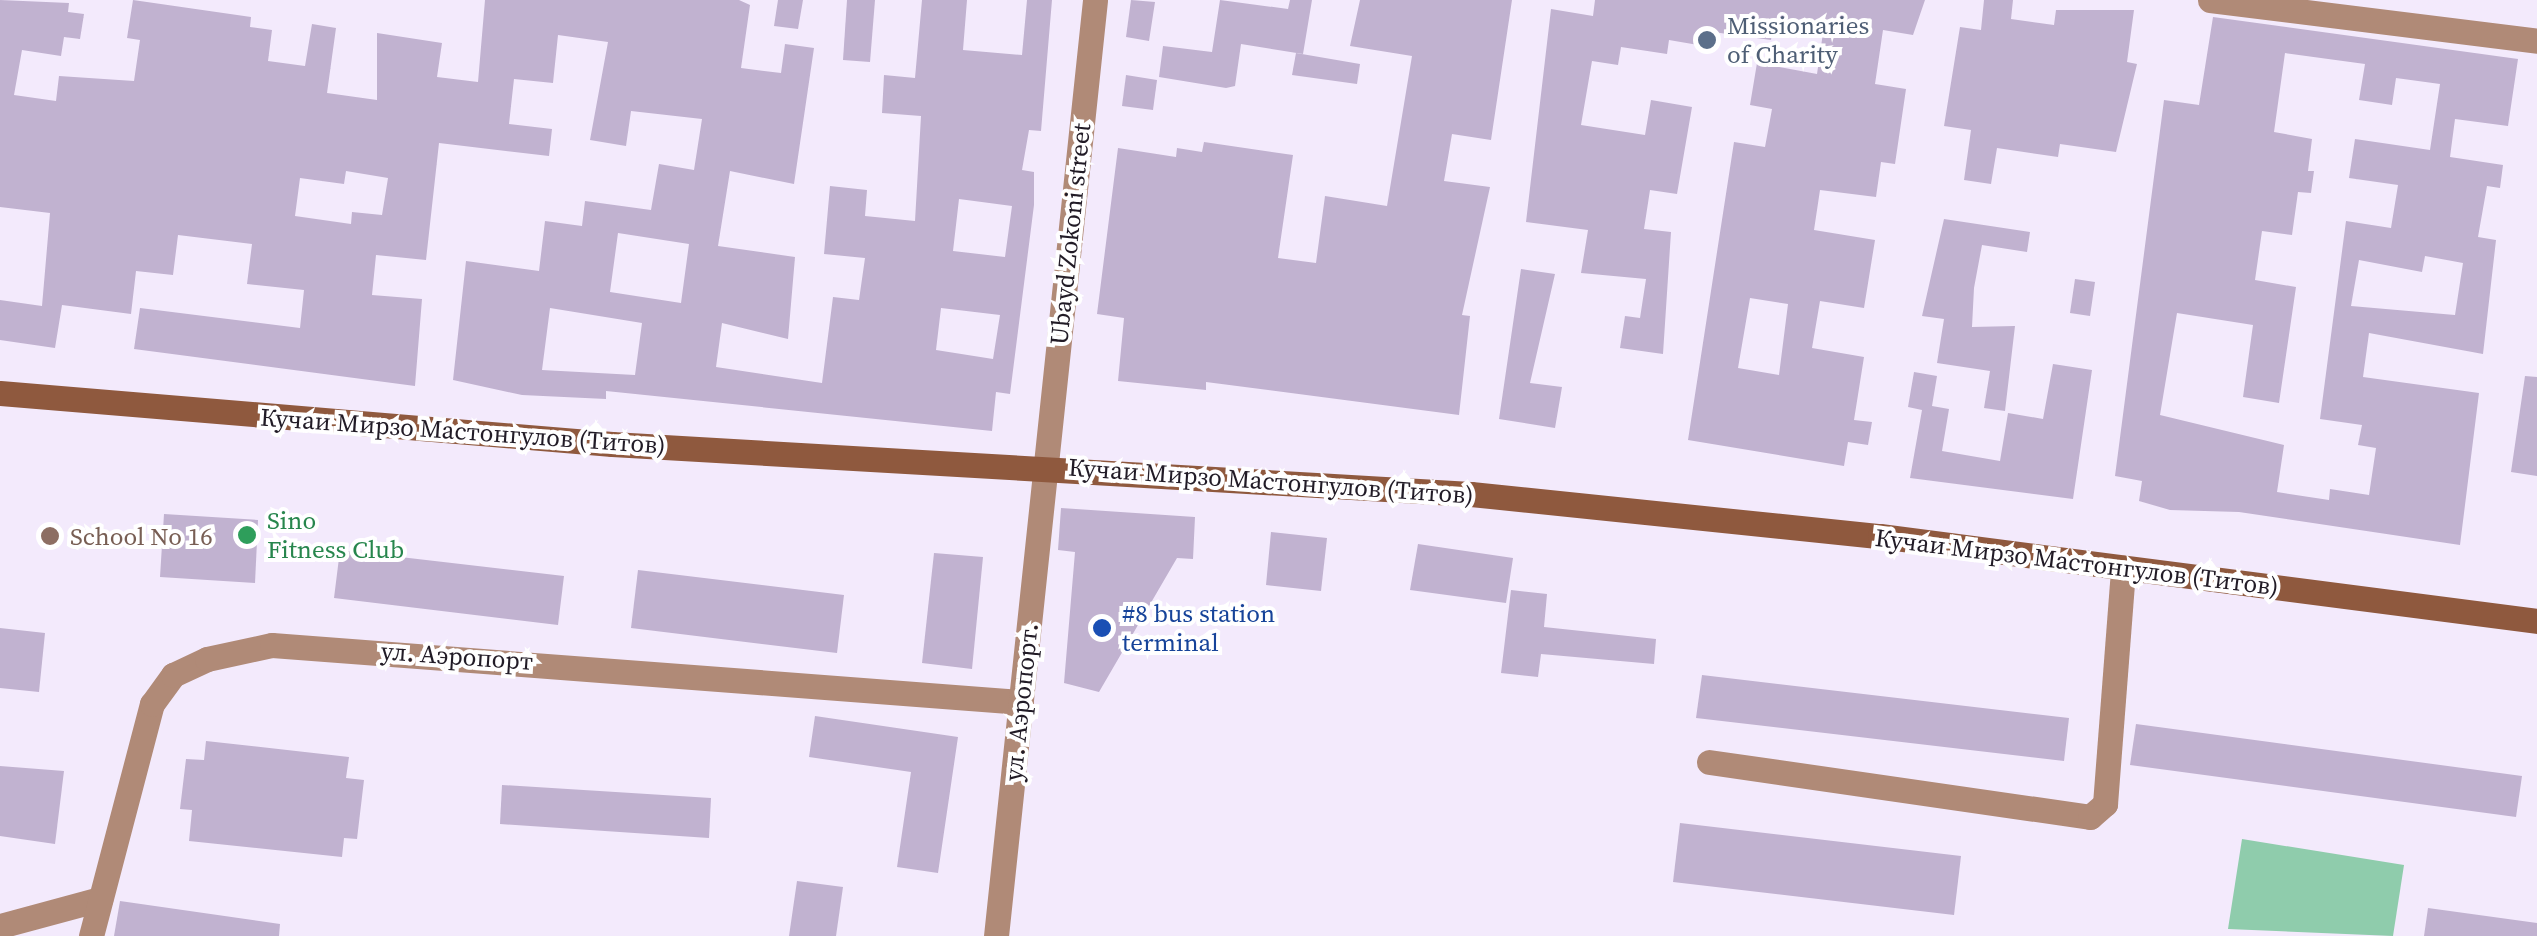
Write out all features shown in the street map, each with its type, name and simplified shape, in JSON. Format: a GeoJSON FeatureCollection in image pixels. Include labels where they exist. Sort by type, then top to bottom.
{"type":"FeatureCollection","features":[{"type":"Feature","properties":{"kind":"street","name":"Ubayd Zokoni street"},"geometry":{"type":"LineString","coordinates":[[1045,467],[1095,0]]}},
{"type":"Feature","properties":{"kind":"street"},"geometry":{"type":"LineString","coordinates":[[2210,0],[2537,41]]}},
{"type":"Feature","properties":{"kind":"street","name":"Кучаи Мирзо Мастонгулов (Титов)"},"geometry":{"type":"LineString","coordinates":[[0,392],[428,431],[1472,494],[2122,568],[2537,622]]}},
{"type":"Feature","properties":{"kind":"street","name":"ул. Аэропорт."},"geometry":{"type":"LineString","coordinates":[[996,936],[1045,467]]}},
{"type":"Feature","properties":{"kind":"street"},"geometry":{"type":"LineString","coordinates":[[1709,762],[2090,817],[2104,804],[2122,568]]}},
{"type":"Feature","properties":{"kind":"street","name":"ул. Аэропорт"},"geometry":{"type":"LineString","coordinates":[[91,936],[152,704],[173,675],[272,644],[1022,702]]}},
{"type":"Feature","properties":{"kind":"street"},"geometry":{"type":"LineString","coordinates":[[0,926],[100,899]]}},
{"type":"Feature","properties":{"kind":"green space"},"geometry":{"type":"Polygon","coordinates":[[[2242,839],[2404,865],[2393,936],[2228,929],[2242,839]]]}},
{"type":"Feature","properties":{"kind":"building"},"geometry":{"type":"Polygon","coordinates":[[[0,0],[69,3],[68,12],[84,14],[80,39],[64,37],[61,56],[22,50],[14,95],[56,101],[59,76],[134,81],[140,40],[127,38],[133,0],[251,17],[250,27],[272,30],[268,61],[305,66],[312,24],[336,28],[327,93],[377,100],[377,33],[442,43],[437,77],[478,82],[485,0],[739,0],[750,5],[741,68],[781,73],[785,44],[814,48],[794,184],[730,171],[718,246],[795,257],[788,339],[722,323],[716,367],[822,383],[833,297],[859,300],[865,258],[824,254],[830,186],[867,190],[865,216],[915,221],[921,116],[882,113],[884,75],[915,78],[922,0],[967,0],[963,50],[1022,55],[1027,0],[1052,0],[1041,131],[1029,130],[1022,170],[1034,172],[1034,205],[1010,394],[996,392],[992,431],[606,391],[606,399],[522,395],[453,380],[466,261],[539,271],[545,221],[582,226],[585,201],[651,210],[659,164],[694,170],[702,119],[631,111],[626,146],[590,140],[608,42],[558,35],[553,83],[514,79],[509,124],[552,129],[549,156],[439,143],[426,260],[376,255],[372,295],[422,299],[415,386],[134,349],[140,308],[300,328],[304,290],[247,284],[252,244],[178,235],[173,275],[136,271],[131,314],[62,305],[55,348],[0,340],[0,300],[42,306],[50,213],[0,207],[0,0]],[[346,171],[344,184],[300,178],[295,216],[351,224],[352,212],[382,215],[388,178],[346,171]],[[959,199],[953,251],[1005,257],[1012,206],[959,199]],[[618,233],[610,292],[681,303],[689,244],[618,233]],[[550,308],[542,370],[635,375],[642,323],[550,308]],[[941,308],[936,350],[993,359],[1000,315],[941,308]]]}},
{"type":"Feature","properties":{"kind":"building"},"geometry":{"type":"Polygon","coordinates":[[[778,0],[803,0],[798,29],[774,26],[778,0]]]}},
{"type":"Feature","properties":{"kind":"building"},"geometry":{"type":"Polygon","coordinates":[[[847,0],[875,0],[870,62],[843,60],[847,0]]]}},
{"type":"Feature","properties":{"kind":"building"},"geometry":{"type":"Polygon","coordinates":[[[1131,0],[1155,2],[1149,41],[1126,37],[1131,0]]]}},
{"type":"Feature","properties":{"kind":"building"},"geometry":{"type":"Polygon","coordinates":[[[1220,0],[1288,9],[1290,0],[1312,0],[1303,54],[1241,44],[1235,86],[1226,88],[1159,77],[1163,46],[1212,52],[1220,0]]]}},
{"type":"Feature","properties":{"kind":"building"},"geometry":{"type":"Polygon","coordinates":[[[1360,0],[1512,0],[1491,140],[1452,134],[1444,181],[1490,187],[1462,315],[1470,316],[1459,415],[1206,382],[1206,390],[1118,381],[1124,318],[1097,314],[1118,148],[1176,157],[1177,148],[1202,152],[1204,142],[1293,155],[1278,258],[1316,263],[1325,196],[1387,206],[1412,56],[1350,46],[1360,0]]]}},
{"type":"Feature","properties":{"kind":"building"},"geometry":{"type":"Polygon","coordinates":[[[1595,0],[1925,0],[1913,35],[1883,30],[1875,84],[1906,89],[1895,164],[1881,162],[1876,197],[1820,190],[1814,230],[1875,240],[1864,308],[1820,301],[1812,348],[1864,357],[1854,420],[1872,422],[1868,445],[1848,442],[1844,466],[1688,440],[1734,142],[1765,147],[1772,109],[1750,105],[1757,63],[1817,74],[1824,26],[1774,18],[1771,40],[1706,31],[1704,46],[1669,40],[1667,54],[1621,47],[1618,65],[1592,61],[1581,125],[1645,135],[1651,100],[1692,107],[1677,194],[1650,190],[1644,229],[1671,232],[1663,354],[1620,348],[1625,316],[1640,318],[1646,279],[1581,273],[1588,230],[1526,222],[1551,9],[1593,16],[1595,0]],[[1750,298],[1738,368],[1779,375],[1788,304],[1750,298]]]}},
{"type":"Feature","properties":{"kind":"building"},"geometry":{"type":"Polygon","coordinates":[[[1984,0],[2013,0],[2011,19],[2054,25],[2056,10],[2134,10],[2127,62],[2137,64],[2116,152],[2060,144],[2058,157],[1997,148],[1991,184],[1964,180],[1971,130],[1944,126],[1960,27],[1981,30],[1984,0]]]}},
{"type":"Feature","properties":{"kind":"building"},"geometry":{"type":"Polygon","coordinates":[[[2213,17],[2518,59],[2508,126],[2455,119],[2450,157],[2503,165],[2500,188],[2487,186],[2478,237],[2496,240],[2483,354],[2369,333],[2363,377],[2479,393],[2460,545],[2239,512],[2170,510],[2139,501],[2142,481],[2115,476],[2164,100],[2199,105],[2213,17]],[[2285,53],[2274,132],[2312,139],[2308,171],[2314,171],[2311,193],[2298,192],[2292,235],[2262,231],[2255,280],[2296,287],[2279,403],[2243,397],[2253,325],[2177,313],[2160,415],[2284,445],[2277,492],[2329,500],[2330,489],[2369,495],[2376,448],[2358,445],[2362,425],[2320,419],[2346,221],[2391,228],[2398,185],[2349,178],[2355,139],[2430,150],[2440,84],[2396,78],[2392,105],[2359,100],[2365,64],[2285,53]],[[2425,256],[2422,272],[2359,260],[2351,306],[2455,315],[2463,263],[2425,256]]]}},
{"type":"Feature","properties":{"kind":"building"},"geometry":{"type":"Polygon","coordinates":[[[1296,53],[1360,64],[1357,84],[1292,75],[1296,53]]]}},
{"type":"Feature","properties":{"kind":"building"},"geometry":{"type":"Polygon","coordinates":[[[1126,75],[1157,80],[1153,110],[1122,106],[1126,75]]]}},
{"type":"Feature","properties":{"kind":"building"},"geometry":{"type":"Polygon","coordinates":[[[1944,219],[2030,232],[2027,252],[1982,245],[1974,288],[1972,327],[2015,326],[2005,411],[1984,408],[1990,371],[1937,363],[1944,319],[1922,316],[1944,219]]]}},
{"type":"Feature","properties":{"kind":"building"},"geometry":{"type":"Polygon","coordinates":[[[1521,269],[1555,274],[1530,383],[1562,387],[1555,428],[1499,419],[1521,269]]]}},
{"type":"Feature","properties":{"kind":"building"},"geometry":{"type":"Polygon","coordinates":[[[2075,279],[2095,282],[2090,316],[2070,313],[2075,279]]]}},
{"type":"Feature","properties":{"kind":"building"},"geometry":{"type":"Polygon","coordinates":[[[2053,364],[2092,370],[2073,499],[1910,478],[1922,410],[1908,407],[1914,372],[1937,376],[1932,406],[1949,409],[1942,451],[2000,461],[2008,413],[2043,419],[2053,364]]]}},
{"type":"Feature","properties":{"kind":"building"},"geometry":{"type":"Polygon","coordinates":[[[2525,376],[2537,377],[2537,476],[2511,472],[2525,376]]]}},
{"type":"Feature","properties":{"kind":"building"},"geometry":{"type":"Polygon","coordinates":[[[1061,508],[1195,517],[1193,559],[1177,558],[1099,692],[1064,683],[1075,552],[1058,550],[1061,508]]]}},
{"type":"Feature","properties":{"kind":"building"},"geometry":{"type":"Polygon","coordinates":[[[164,514],[258,520],[255,583],[160,577],[164,514]]]}},
{"type":"Feature","properties":{"kind":"building"},"geometry":{"type":"Polygon","coordinates":[[[1271,532],[1327,538],[1321,591],[1266,585],[1271,532]]]}},
{"type":"Feature","properties":{"kind":"building"},"geometry":{"type":"Polygon","coordinates":[[[1418,544],[1513,558],[1506,603],[1410,590],[1418,544]]]}},
{"type":"Feature","properties":{"kind":"building"},"geometry":{"type":"Polygon","coordinates":[[[340,550],[564,576],[558,625],[334,598],[340,550]]]}},
{"type":"Feature","properties":{"kind":"building"},"geometry":{"type":"Polygon","coordinates":[[[934,553],[983,557],[972,669],[922,663],[934,553]]]}},
{"type":"Feature","properties":{"kind":"building"},"geometry":{"type":"Polygon","coordinates":[[[638,570],[844,595],[837,653],[631,628],[638,570]]]}},
{"type":"Feature","properties":{"kind":"building"},"geometry":{"type":"Polygon","coordinates":[[[1511,590],[1547,594],[1544,627],[1656,639],[1654,664],[1541,654],[1538,677],[1501,673],[1511,590]]]}},
{"type":"Feature","properties":{"kind":"building"},"geometry":{"type":"Polygon","coordinates":[[[0,628],[45,633],[39,692],[0,688],[0,628]]]}},
{"type":"Feature","properties":{"kind":"building"},"geometry":{"type":"Polygon","coordinates":[[[1702,675],[2069,718],[2064,761],[1696,718],[1702,675]]]}},
{"type":"Feature","properties":{"kind":"building"},"geometry":{"type":"Polygon","coordinates":[[[815,716],[958,737],[938,873],[897,867],[911,772],[809,757],[815,716]]]}},
{"type":"Feature","properties":{"kind":"building"},"geometry":{"type":"Polygon","coordinates":[[[2136,724],[2522,776],[2516,817],[2130,765],[2136,724]]]}},
{"type":"Feature","properties":{"kind":"building"},"geometry":{"type":"Polygon","coordinates":[[[206,741],[349,757],[346,778],[364,780],[357,839],[344,838],[342,857],[189,841],[192,810],[180,809],[186,759],[204,760],[206,741]]]}},
{"type":"Feature","properties":{"kind":"building"},"geometry":{"type":"Polygon","coordinates":[[[0,766],[64,771],[55,844],[0,836],[0,766]]]}},
{"type":"Feature","properties":{"kind":"building"},"geometry":{"type":"Polygon","coordinates":[[[502,785],[711,798],[709,838],[500,824],[502,785]]]}},
{"type":"Feature","properties":{"kind":"building"},"geometry":{"type":"Polygon","coordinates":[[[1680,823],[1961,856],[1954,915],[1673,882],[1680,823]]]}},
{"type":"Feature","properties":{"kind":"building"},"geometry":{"type":"Polygon","coordinates":[[[797,881],[843,887],[836,936],[789,936],[797,881]]]}},
{"type":"Feature","properties":{"kind":"building"},"geometry":{"type":"Polygon","coordinates":[[[120,901],[280,924],[279,936],[114,936],[120,901]]]}},
{"type":"Feature","properties":{"kind":"building"},"geometry":{"type":"Polygon","coordinates":[[[2428,908],[2537,923],[2537,936],[2424,936],[2428,908]]]}},
{"type":"Feature","properties":{"kind":"place","name":"Missionaries of Charity"},"geometry":{"type":"Point","coordinates":[1707,40]}},
{"type":"Feature","properties":{"kind":"place","name":"Sino Fitness Club"},"geometry":{"type":"Point","coordinates":[247,535]}},
{"type":"Feature","properties":{"kind":"place","name":"School No 16"},"geometry":{"type":"Point","coordinates":[50,536]}},
{"type":"Feature","properties":{"kind":"place","name":"#8 bus station terminal"},"geometry":{"type":"Point","coordinates":[1102,628]}}]}
